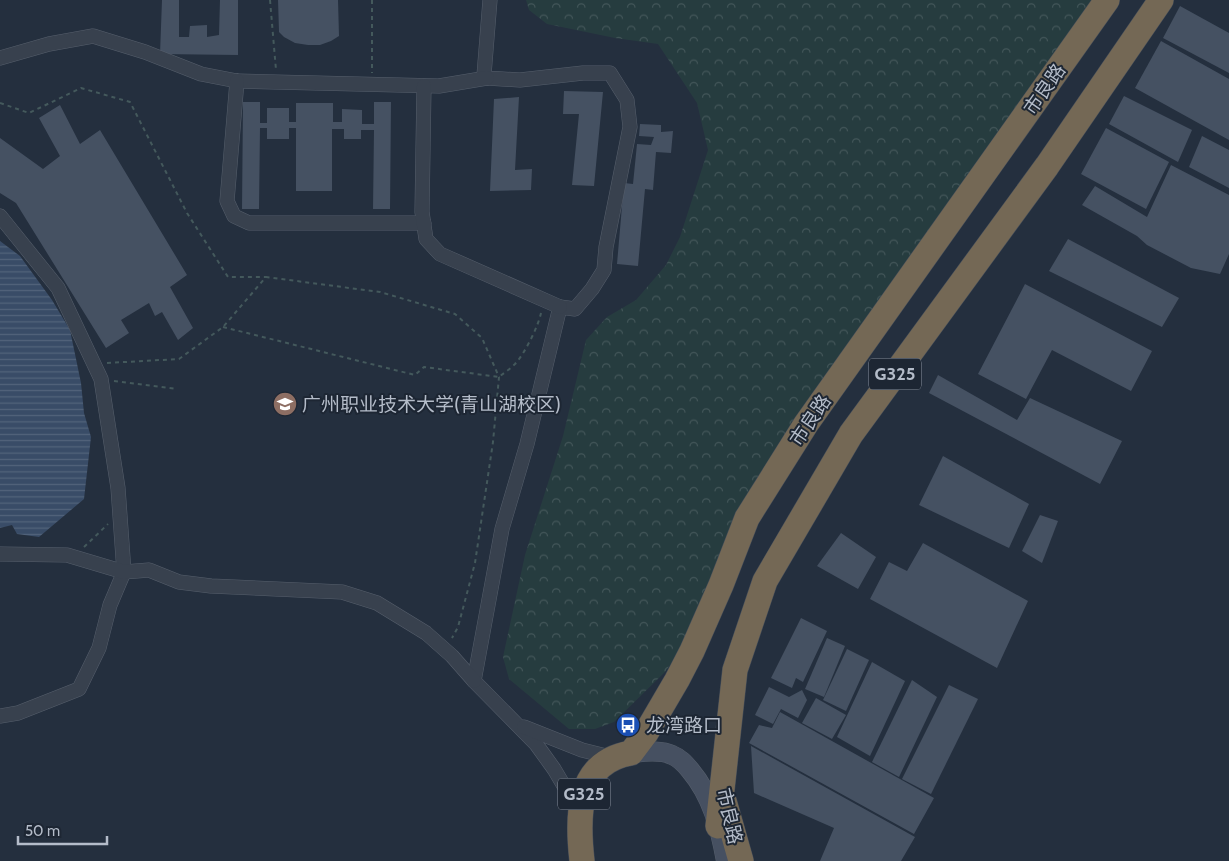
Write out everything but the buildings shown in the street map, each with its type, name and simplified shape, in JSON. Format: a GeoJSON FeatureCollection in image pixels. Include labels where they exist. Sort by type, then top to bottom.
{"type":"FeatureCollection","features":[{"type":"Feature","properties":{"kind":"highway","name":"市良路"},"geometry":{"type":"LineString","coordinates":[[582,861],[580,814],[584,791],[592,775],[602,763],[622,755],[650,726],[688,658],[721,585],[748,518],[806,424],[1107,0]]}},
{"type":"Feature","properties":{"kind":"highway","name":"市良路"},"geometry":{"type":"LineString","coordinates":[[741,861],[721,789],[735,670],[765,580],[851,434],[1048,166],[1161,0]]}},
{"type":"Feature","properties":{"kind":"highway"},"geometry":{"type":"LineString","coordinates":[[718,826],[721,789]]}},
{"type":"Feature","properties":{"kind":"street"},"geometry":{"type":"LineString","coordinates":[[487,78],[484,75],[490,0]]}},
{"type":"Feature","properties":{"kind":"street"},"geometry":{"type":"LineString","coordinates":[[0,58],[49,44],[93,36],[145,52],[201,74],[237,81],[439,86],[487,78],[520,80],[583,73],[610,73],[627,100],[630,127],[606,247],[604,270],[575,309],[560,307],[440,254],[426,239],[422,212],[424,86]]}},
{"type":"Feature","properties":{"kind":"street"},"geometry":{"type":"LineString","coordinates":[[237,81],[227,201],[234,216],[249,223],[424,223]]}},
{"type":"Feature","properties":{"kind":"street"},"geometry":{"type":"LineString","coordinates":[[0,216],[58,288],[101,379],[118,488],[124,572],[110,605],[98,648],[79,689],[18,713],[0,716]]}},
{"type":"Feature","properties":{"kind":"street"},"geometry":{"type":"LineString","coordinates":[[474,681],[502,529],[528,444],[560,307]]}},
{"type":"Feature","properties":{"kind":"street"},"geometry":{"type":"LineString","coordinates":[[0,554],[67,555],[124,572],[149,570],[179,582],[211,586],[342,592],[376,603],[426,633],[446,650],[474,681],[517,723],[536,744],[554,769],[580,814]]}},
{"type":"Feature","properties":{"kind":"street"},"geometry":{"type":"LineString","coordinates":[[517,723],[549,738],[582,750],[622,755],[644,752],[672,754],[682,761],[705,790],[718,826],[726,861]]}},
{"type":"Feature","properties":{"kind":"path"},"geometry":{"type":"LineString","coordinates":[[270,0],[276,82]]}},
{"type":"Feature","properties":{"kind":"path"},"geometry":{"type":"LineString","coordinates":[[372,0],[372,84]]}},
{"type":"Feature","properties":{"kind":"path"},"geometry":{"type":"LineString","coordinates":[[0,103],[28,113],[81,88],[130,102],[187,213],[228,278],[266,278],[380,292],[455,314],[482,338],[499,377],[493,442],[475,563],[458,627],[446,650]]}},
{"type":"Feature","properties":{"kind":"path"},"geometry":{"type":"LineString","coordinates":[[94,364],[178,359],[223,327],[266,278]]}},
{"type":"Feature","properties":{"kind":"path"},"geometry":{"type":"LineString","coordinates":[[223,327],[415,375],[424,366],[499,377],[516,362],[530,340],[539,320],[543,300]]}},
{"type":"Feature","properties":{"kind":"path"},"geometry":{"type":"LineString","coordinates":[[101,379],[177,390]]}},
{"type":"Feature","properties":{"kind":"path"},"geometry":{"type":"LineString","coordinates":[[74,557],[120,513]]}},
{"type":"Feature","properties":{"kind":"green space"},"geometry":{"type":"Polygon","coordinates":[[[526,0],[1100,0],[770,469],[685,645],[665,672],[614,722],[595,729],[569,729],[509,679],[503,657],[525,555],[563,436],[586,340],[607,317],[636,300],[666,265],[680,237],[708,150],[697,103],[658,44],[615,38],[547,24],[529,10],[526,0]]]}},
{"type":"Feature","properties":{"kind":"water"},"geometry":{"type":"Polygon","coordinates":[[[0,241],[20,256],[52,300],[70,330],[81,383],[84,413],[91,437],[84,499],[39,537],[17,534],[12,525],[0,528],[0,241]]]}},
{"type":"Feature","properties":{"kind":"place","name":"广州职业技术大学(青山湖校区)"},"geometry":{"type":"Point","coordinates":[285,404]}},
{"type":"Feature","properties":{"kind":"place","name":"龙湾路口"},"geometry":{"type":"Point","coordinates":[628,725]}}]}
